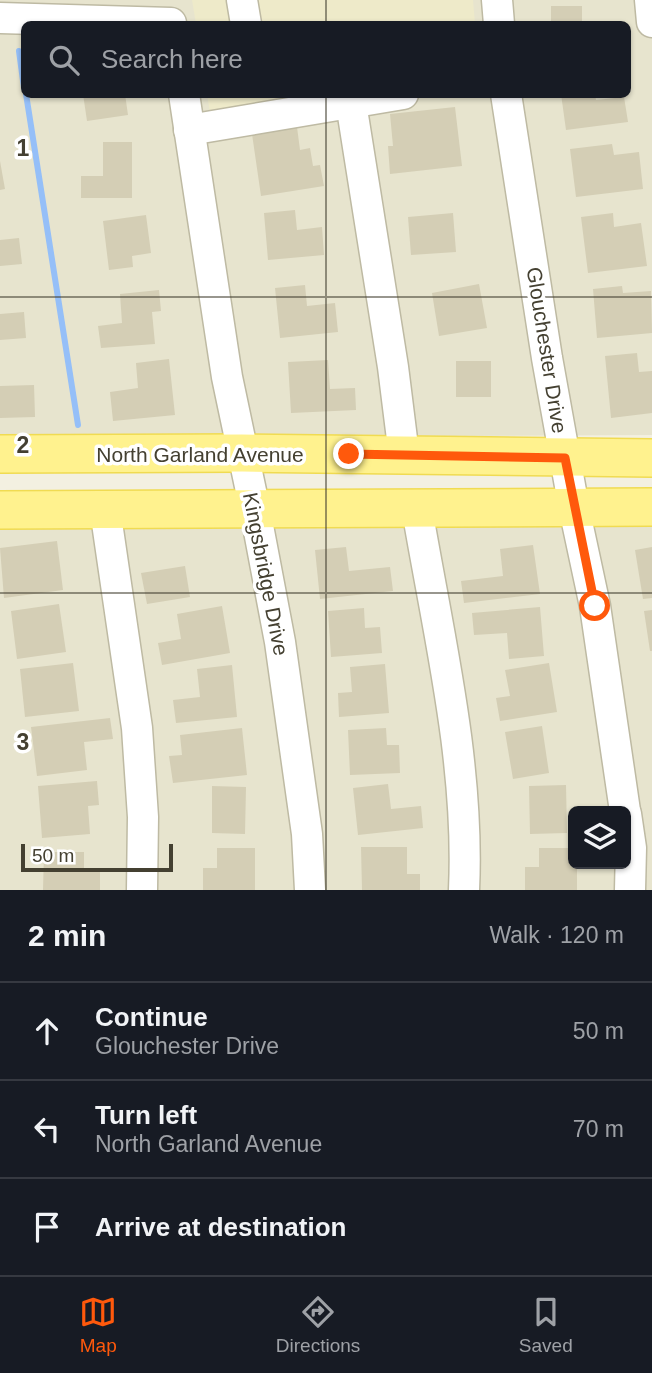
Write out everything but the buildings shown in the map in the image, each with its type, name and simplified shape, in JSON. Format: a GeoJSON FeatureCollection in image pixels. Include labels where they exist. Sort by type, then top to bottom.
{"type":"FeatureCollection","features":[{"type":"Feature","properties":{"kind":"main road","name":"North Garland Avenue"},"geometry":{"type":"LineString","coordinates":[[0,454],[242,453],[652,457]]}},
{"type":"Feature","properties":{"kind":"main road"},"geometry":{"type":"LineString","coordinates":[[0,510],[652,507]]}},
{"type":"Feature","properties":{"kind":"street"},"geometry":{"type":"LineString","coordinates":[[242,0],[246,21]]}},
{"type":"Feature","properties":{"kind":"street"},"geometry":{"type":"LineString","coordinates":[[497,0],[499,21]]}},
{"type":"Feature","properties":{"kind":"street"},"geometry":{"type":"LineString","coordinates":[[650,0],[652,22]]}},
{"type":"Feature","properties":{"kind":"street"},"geometry":{"type":"LineString","coordinates":[[0,18],[170,16]]}},
{"type":"Feature","properties":{"kind":"street","name":"Kingsbridge Drive"},"geometry":{"type":"LineString","coordinates":[[185,98],[227,377],[280,642],[303,807],[310,890]]}},
{"type":"Feature","properties":{"kind":"street"},"geometry":{"type":"LineString","coordinates":[[189,130],[380,98]]}},
{"type":"Feature","properties":{"kind":"street","name":"Glouchester Drive"},"geometry":{"type":"LineString","coordinates":[[507,98],[565,458],[595,606],[625,806]]}},
{"type":"Feature","properties":{"kind":"street"},"geometry":{"type":"LineString","coordinates":[[351,103],[393,367],[404,455]]}},
{"type":"Feature","properties":{"kind":"street"},"geometry":{"type":"LineString","coordinates":[[105,509],[137,728],[144,817],[142,890]]}},
{"type":"Feature","properties":{"kind":"street"},"geometry":{"type":"LineString","coordinates":[[416,509],[462,787],[466,847],[464,890]]}},
{"type":"Feature","properties":{"kind":"street","name":"Glouchester Drive"},"geometry":{"type":"LineString","coordinates":[[630,869],[630,890]]}},
{"type":"Feature","properties":{"kind":"shaded area"},"geometry":{"type":"Polygon","coordinates":[[[0,0],[652,0],[652,435],[0,438],[0,0]]]}},
{"type":"Feature","properties":{"kind":"shaded area"},"geometry":{"type":"Polygon","coordinates":[[[192,0],[473,0],[475,21],[196,21],[192,0]]]}},
{"type":"Feature","properties":{"kind":"shaded area"},"geometry":{"type":"Polygon","coordinates":[[[208,98],[300,98],[210,113],[208,98]]]}},
{"type":"Feature","properties":{"kind":"shaded area"},"geometry":{"type":"Polygon","coordinates":[[[652,519],[652,890],[0,890],[0,525],[652,519]]]}},
{"type":"Feature","properties":{"kind":"waterway"},"geometry":{"type":"LineString","coordinates":[[19,51],[21,66]]}},
{"type":"Feature","properties":{"kind":"waterway"},"geometry":{"type":"LineString","coordinates":[[27,98],[78,425]]}},
{"type":"Feature","properties":{"kind":"route"},"geometry":{"type":"LineString","coordinates":[[349,454],[565,458],[595,606]]}}]}
